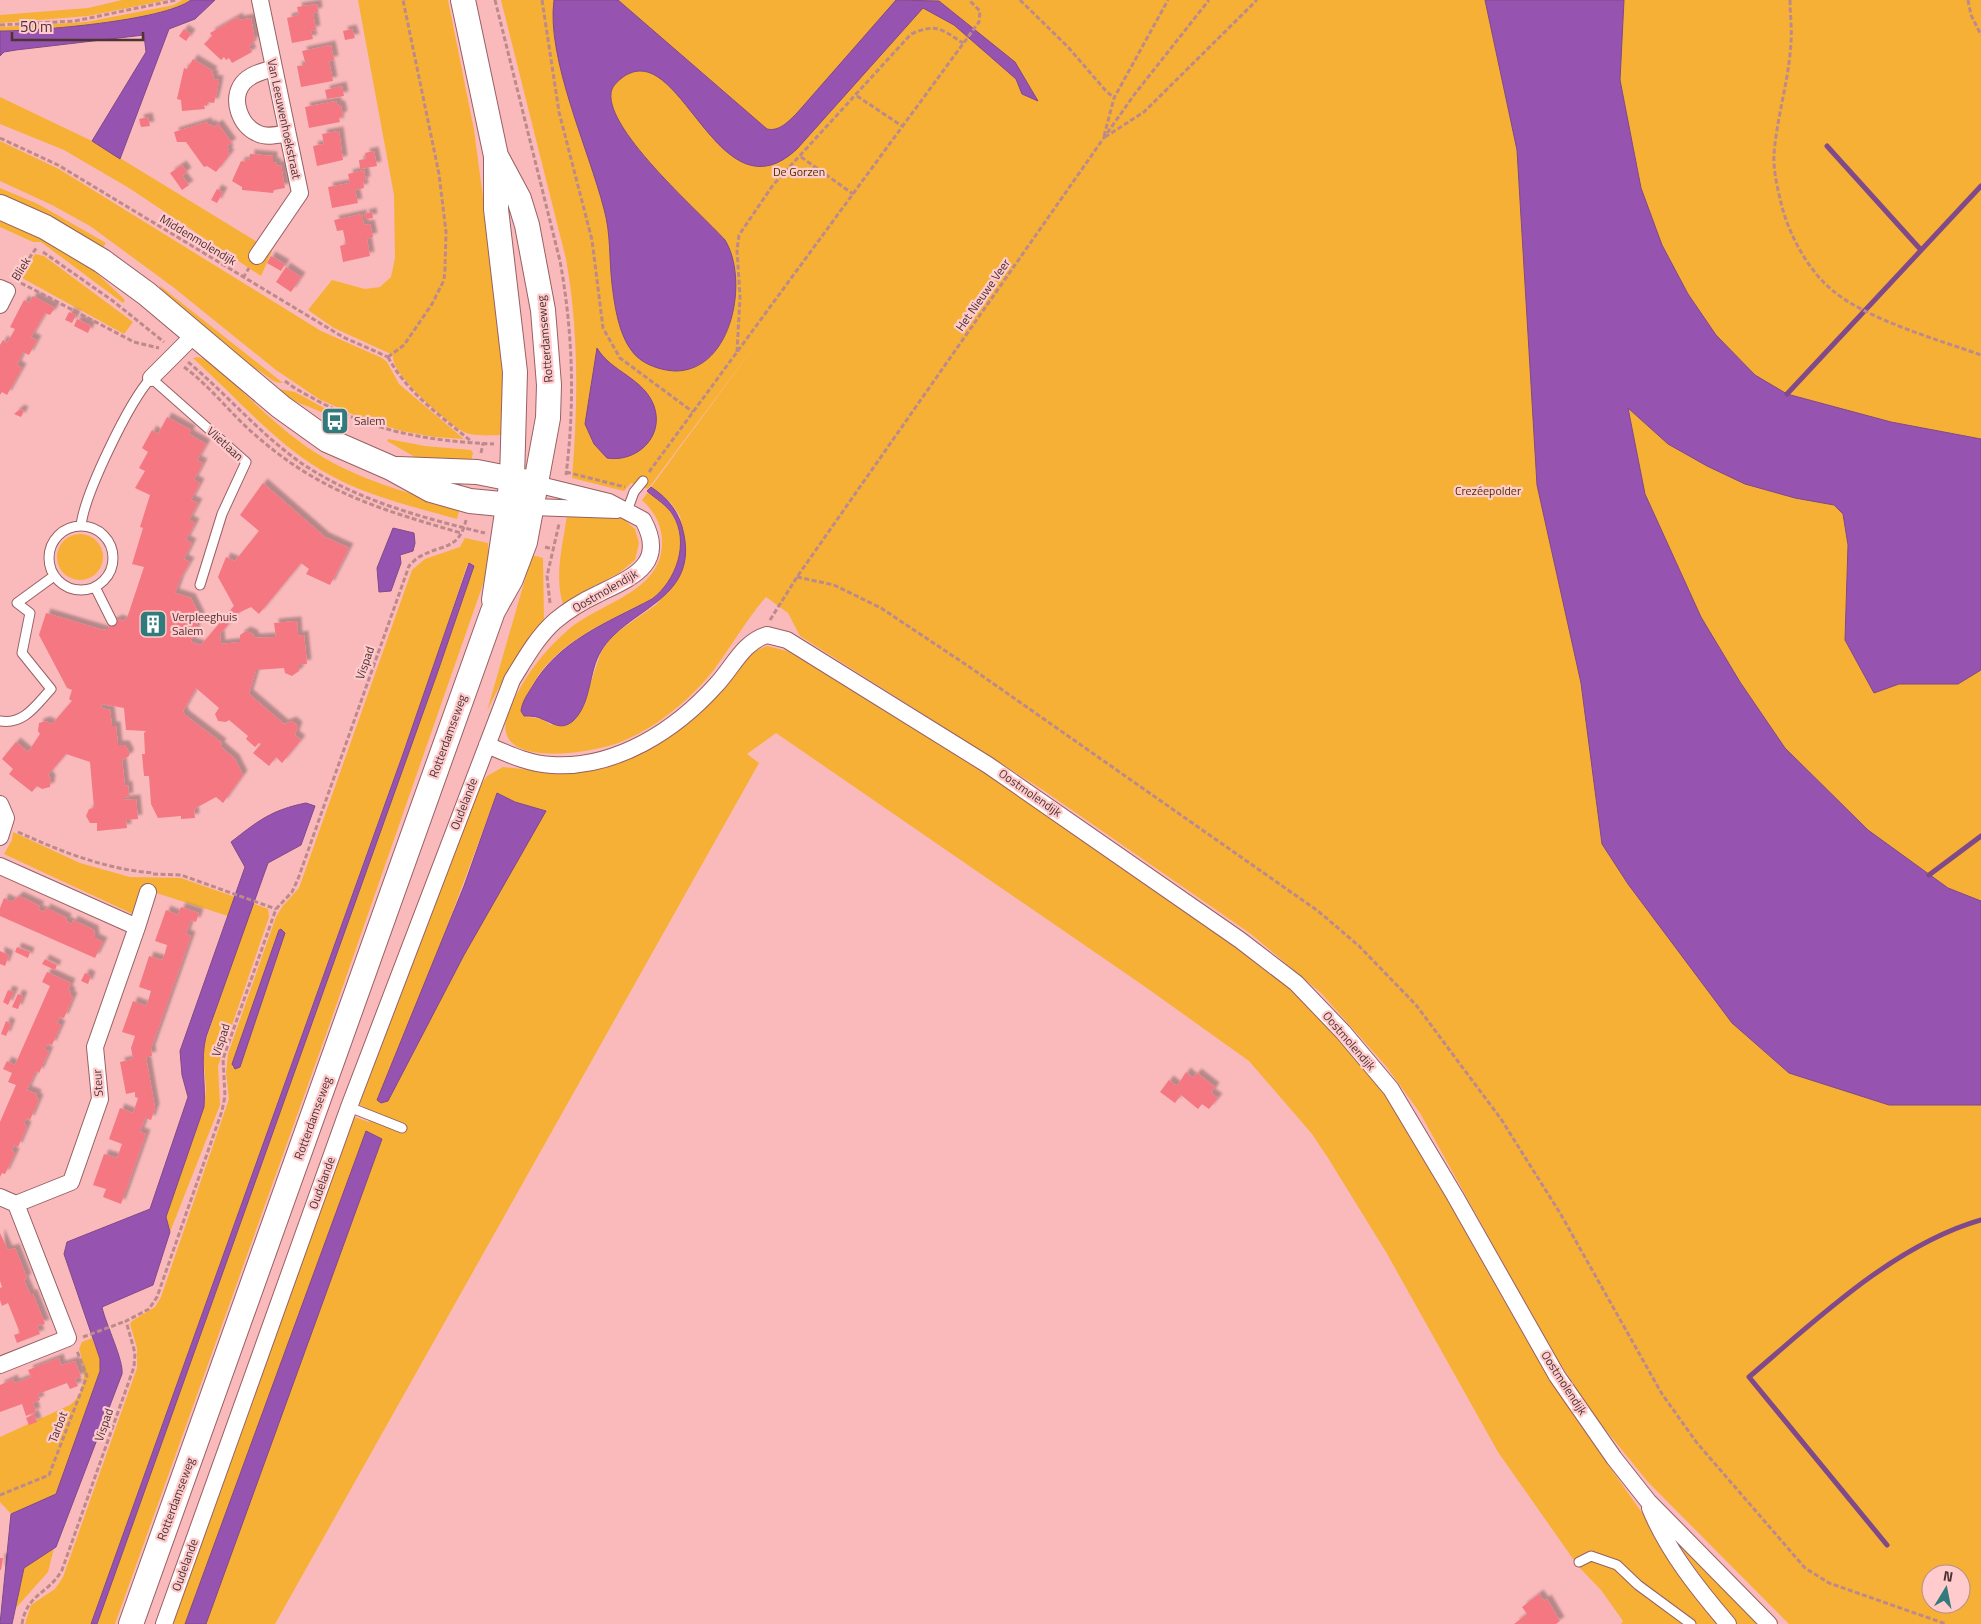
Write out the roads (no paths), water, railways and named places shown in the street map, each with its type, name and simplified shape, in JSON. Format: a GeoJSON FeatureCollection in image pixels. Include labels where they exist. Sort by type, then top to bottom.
{"type":"FeatureCollection","features":[{"type":"Feature","properties":{"kind":"main road","name":"Rotterdamseweg"},"geometry":{"type":"LineString","coordinates":[[131,1624],[492,611],[512,579],[522,552],[520,506],[512,479],[515,372],[496,209],[496,156],[463,0]]}},
{"type":"Feature","properties":{"kind":"main road","name":"Rotterdamseweg"},"geometry":{"type":"LineString","coordinates":[[496,156],[519,199],[528,225],[543,310],[550,385],[548,418],[536,484],[520,506]]}},
{"type":"Feature","properties":{"kind":"main road"},"geometry":{"type":"LineString","coordinates":[[0,207],[45,227],[102,261],[147,294],[281,407],[327,440],[391,468],[431,490],[453,498],[520,506]]}},
{"type":"Feature","properties":{"kind":"main road"},"geometry":{"type":"LineString","coordinates":[[391,468],[477,472],[536,484]]}},
{"type":"Feature","properties":{"kind":"street","name":"Van Leeuwenhoekstraat"},"geometry":{"type":"LineString","coordinates":[[257,256],[300,193],[260,0]]}},
{"type":"Feature","properties":{"kind":"street"},"geometry":{"type":"LineString","coordinates":[[274,68],[258,72],[242,83],[238,97],[238,112],[246,125],[257,134],[272,136],[287,133]]}},
{"type":"Feature","properties":{"kind":"street","name":"Bliek"},"geometry":{"type":"LineString","coordinates":[[0,288],[7,292],[0,305]]}},
{"type":"Feature","properties":{"kind":"street"},"geometry":{"type":"LineString","coordinates":[[151,378],[195,334]]}},
{"type":"Feature","properties":{"kind":"street","name":"Oostmolendijk"},"geometry":{"type":"LineString","coordinates":[[536,484],[580,493],[626,511],[643,520],[648,529],[650,550],[647,563],[639,573],[595,595],[556,620],[528,654],[512,680],[487,745],[524,760],[552,765],[583,763],[616,755],[662,732],[694,708],[718,683],[749,643],[767,635],[787,640],[988,765],[1240,940],[1296,983],[1343,1032],[1391,1089],[1557,1376],[1614,1458],[1648,1501],[1769,1624]]}},
{"type":"Feature","properties":{"kind":"street"},"geometry":{"type":"LineString","coordinates":[[520,506],[561,510],[626,511]]}},
{"type":"Feature","properties":{"kind":"street","name":"Oudelande"},"geometry":{"type":"LineString","coordinates":[[164,1624],[349,1107],[487,745]]}},
{"type":"Feature","properties":{"kind":"street"},"geometry":{"type":"LineString","coordinates":[[0,804],[6,818],[2,831]]}},
{"type":"Feature","properties":{"kind":"street"},"geometry":{"type":"LineString","coordinates":[[0,866],[137,927]]}},
{"type":"Feature","properties":{"kind":"street","name":"Steur"},"geometry":{"type":"LineString","coordinates":[[16,1204],[71,1182],[100,1100],[95,1047],[148,892]]}},
{"type":"Feature","properties":{"kind":"street"},"geometry":{"type":"LineString","coordinates":[[0,1197],[16,1204],[76,1338],[0,1365]]}},
{"type":"Feature","properties":{"kind":"street","name":"Oostmolendijk"},"geometry":{"type":"LineString","coordinates":[[1648,1501],[1659,1530],[1706,1599],[1728,1624]]}},
{"type":"Feature","properties":{"kind":"lane"},"geometry":{"type":"LineString","coordinates":[[81,526],[82,512],[109,452],[141,389],[151,378]]}},
{"type":"Feature","properties":{"kind":"lane","name":"Vlietlaan"},"geometry":{"type":"LineString","coordinates":[[151,378],[246,462],[222,514],[200,585]]}},
{"type":"Feature","properties":{"kind":"lane"},"geometry":{"type":"LineString","coordinates":[[626,511],[634,492],[643,481]]}},
{"type":"Feature","properties":{"kind":"lane"},"geometry":{"type":"LineString","coordinates":[[81,526],[101,533],[108,541],[112,551],[112,562],[110,572],[104,581],[95,587],[80,590],[65,586],[54,576],[49,560],[52,543],[60,534],[70,528],[81,526]]}},
{"type":"Feature","properties":{"kind":"lane"},"geometry":{"type":"LineString","coordinates":[[0,720],[11,723],[25,716],[51,689],[22,653],[30,613],[17,603],[54,576]]}},
{"type":"Feature","properties":{"kind":"lane"},"geometry":{"type":"LineString","coordinates":[[95,587],[112,620]]}},
{"type":"Feature","properties":{"kind":"lane"},"geometry":{"type":"LineString","coordinates":[[349,1107],[402,1128]]}},
{"type":"Feature","properties":{"kind":"lane"},"geometry":{"type":"LineString","coordinates":[[1579,1562],[1591,1556],[1617,1565],[1638,1585],[1690,1624]]}},
{"type":"Feature","properties":{"kind":"waterway"},"geometry":{"type":"LineString","coordinates":[[1827,146],[1921,250]]}},
{"type":"Feature","properties":{"kind":"waterway"},"geometry":{"type":"LineString","coordinates":[[1787,394],[1981,186]]}},
{"type":"Feature","properties":{"kind":"waterway"},"geometry":{"type":"LineString","coordinates":[[1929,875],[1981,836]]}},
{"type":"Feature","properties":{"kind":"waterway"},"geometry":{"type":"LineString","coordinates":[[1887,1545],[1749,1377],[1829,1308],[1887,1265],[1949,1232],[1981,1220]]}},
{"type":"Feature","properties":{"kind":"place","name":"Salem"},"geometry":{"type":"Point","coordinates":[335,421]}},
{"type":"Feature","properties":{"kind":"place","name":"Verpleeghuis Salem"},"geometry":{"type":"Point","coordinates":[153,624]}},
{"type":"Feature","properties":{"kind":"park label","name":"De Gorzen"},"geometry":{"type":"Point","coordinates":[799,172]}},
{"type":"Feature","properties":{"kind":"park label","name":"Crezéepolder"},"geometry":{"type":"Point","coordinates":[1488,491]}}]}
